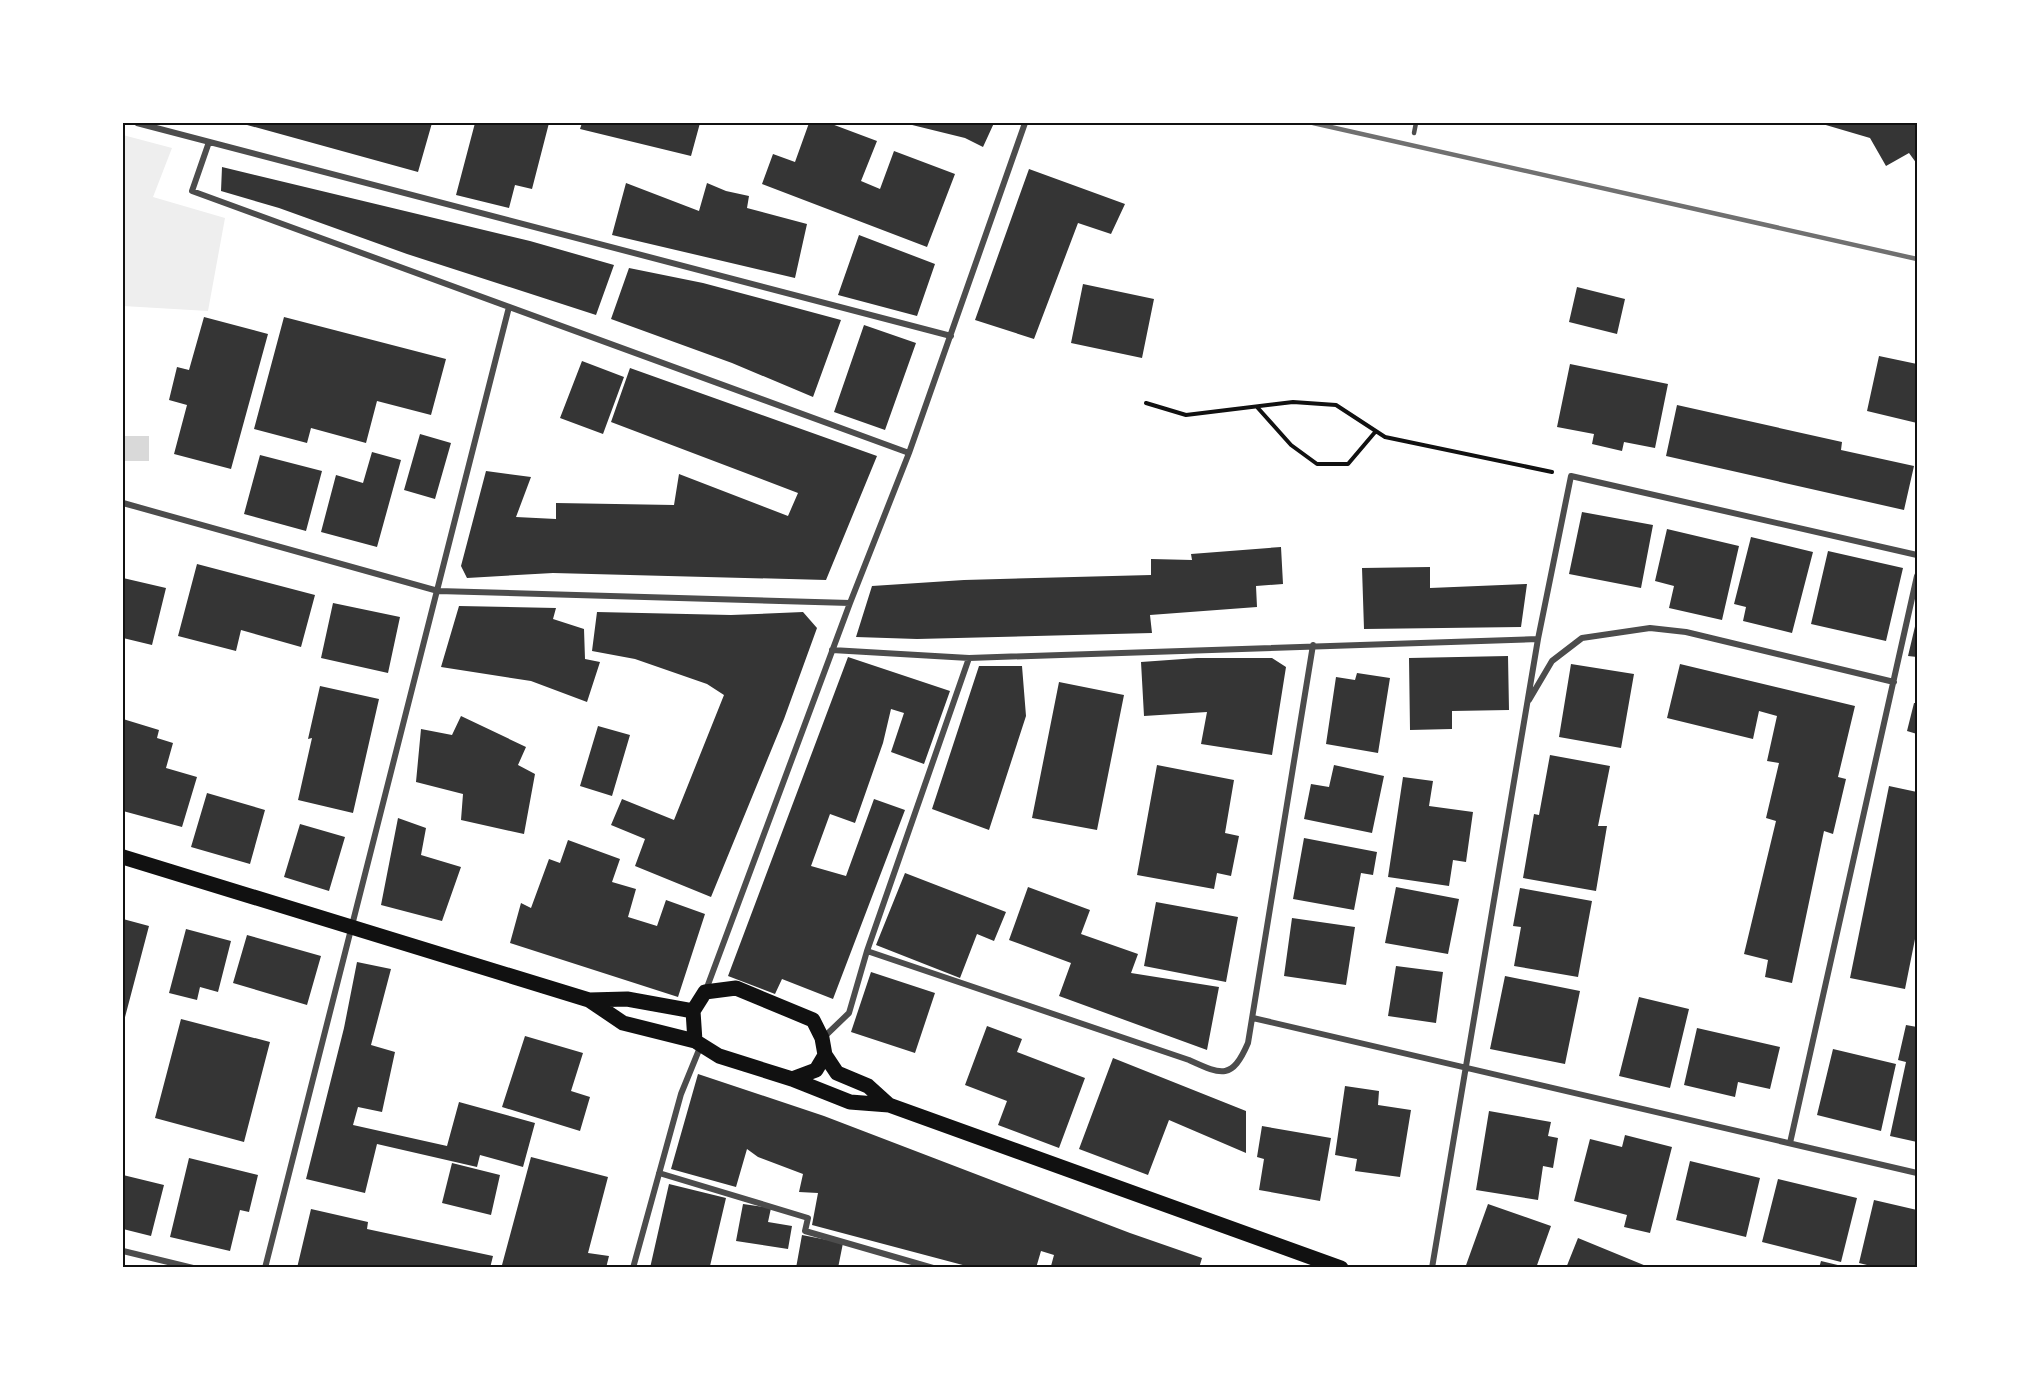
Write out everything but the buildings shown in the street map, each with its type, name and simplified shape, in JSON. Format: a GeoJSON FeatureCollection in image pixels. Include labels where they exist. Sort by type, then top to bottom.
{"type":"FeatureCollection","features":[{"type":"Feature","properties":{"kind":"main road"},"geometry":{"type":"LineString","coordinates":[[123,857],[589,1000],[623,1023],[698,1043],[719,1056],[850,1102],[889,1105],[1341,1268]]}},
{"type":"Feature","properties":{"kind":"main road"},"geometry":{"type":"LineString","coordinates":[[698,1043],[693,1011],[705,992],[736,988],[813,1020],[822,1038],[825,1055],[837,1073],[868,1086],[889,1105]]}},
{"type":"Feature","properties":{"kind":"main road"},"geometry":{"type":"LineString","coordinates":[[589,1000],[627,999],[693,1011]]}},
{"type":"Feature","properties":{"kind":"main road"},"geometry":{"type":"LineString","coordinates":[[792,1080],[816,1070],[825,1055]]}},
{"type":"Feature","properties":{"kind":"street"},"geometry":{"type":"LineString","coordinates":[[137,123],[951,336]]}},
{"type":"Feature","properties":{"kind":"street"},"geometry":{"type":"LineString","coordinates":[[705,992],[832,650],[909,453],[1025,123]]}},
{"type":"Feature","properties":{"kind":"street"},"geometry":{"type":"LineString","coordinates":[[209,142],[192,191],[909,453]]}},
{"type":"Feature","properties":{"kind":"street"},"geometry":{"type":"LineString","coordinates":[[265,1268],[509,307]]}},
{"type":"Feature","properties":{"kind":"street"},"geometry":{"type":"LineString","coordinates":[[1432,1268],[1538,639],[1571,476],[1917,555]]}},
{"type":"Feature","properties":{"kind":"street"},"geometry":{"type":"LineString","coordinates":[[123,504],[438,591],[850,603]]}},
{"type":"Feature","properties":{"kind":"street"},"geometry":{"type":"LineString","coordinates":[[1790,1143],[1917,576]]}},
{"type":"Feature","properties":{"kind":"street"},"geometry":{"type":"LineString","coordinates":[[1527,703],[1552,661],[1582,638],[1650,628],[1686,632],[1894,682]]}},
{"type":"Feature","properties":{"kind":"street"},"geometry":{"type":"LineString","coordinates":[[832,650],[969,658],[1538,639]]}},
{"type":"Feature","properties":{"kind":"street"},"geometry":{"type":"LineString","coordinates":[[867,951],[1189,1060],[1213,1071],[1224,1072],[1239,1064],[1248,1043],[1313,645]]}},
{"type":"Feature","properties":{"kind":"street"},"geometry":{"type":"LineString","coordinates":[[822,1038],[849,1013],[867,951],[969,658]]}},
{"type":"Feature","properties":{"kind":"street"},"geometry":{"type":"LineString","coordinates":[[1252,1018],[1917,1173]]}},
{"type":"Feature","properties":{"kind":"street"},"geometry":{"type":"LineString","coordinates":[[633,1268],[681,1094],[698,1043]]}},
{"type":"Feature","properties":{"kind":"street"},"geometry":{"type":"LineString","coordinates":[[659,1173],[808,1218],[805,1231],[933,1268]]}},
{"type":"Feature","properties":{"kind":"street"},"geometry":{"type":"LineString","coordinates":[[123,1251],[193,1268]]}},
{"type":"Feature","properties":{"kind":"lane"},"geometry":{"type":"LineString","coordinates":[[1414,133],[1416,123]]}},
{"type":"Feature","properties":{"kind":"path"},"geometry":{"type":"LineString","coordinates":[[1146,403],[1186,415],[1293,402],[1336,405],[1385,437],[1571,476]]}},
{"type":"Feature","properties":{"kind":"path"},"geometry":{"type":"LineString","coordinates":[[1256,406],[1291,445],[1317,464],[1348,464],[1376,431]]}},
{"type":"Feature","properties":{"kind":"shaded area"},"geometry":{"type":"Polygon","coordinates":[[[123,135],[172,148],[153,197],[225,218],[208,311],[123,306],[123,135]]]}},
{"type":"Feature","properties":{"kind":"shaded area"},"geometry":{"type":"Polygon","coordinates":[[[123,436],[149,436],[149,461],[123,461],[123,436]]]}},
{"type":"Feature","properties":{"kind":"railway"},"geometry":{"type":"LineString","coordinates":[[1313,123],[1917,259]]}}]}
